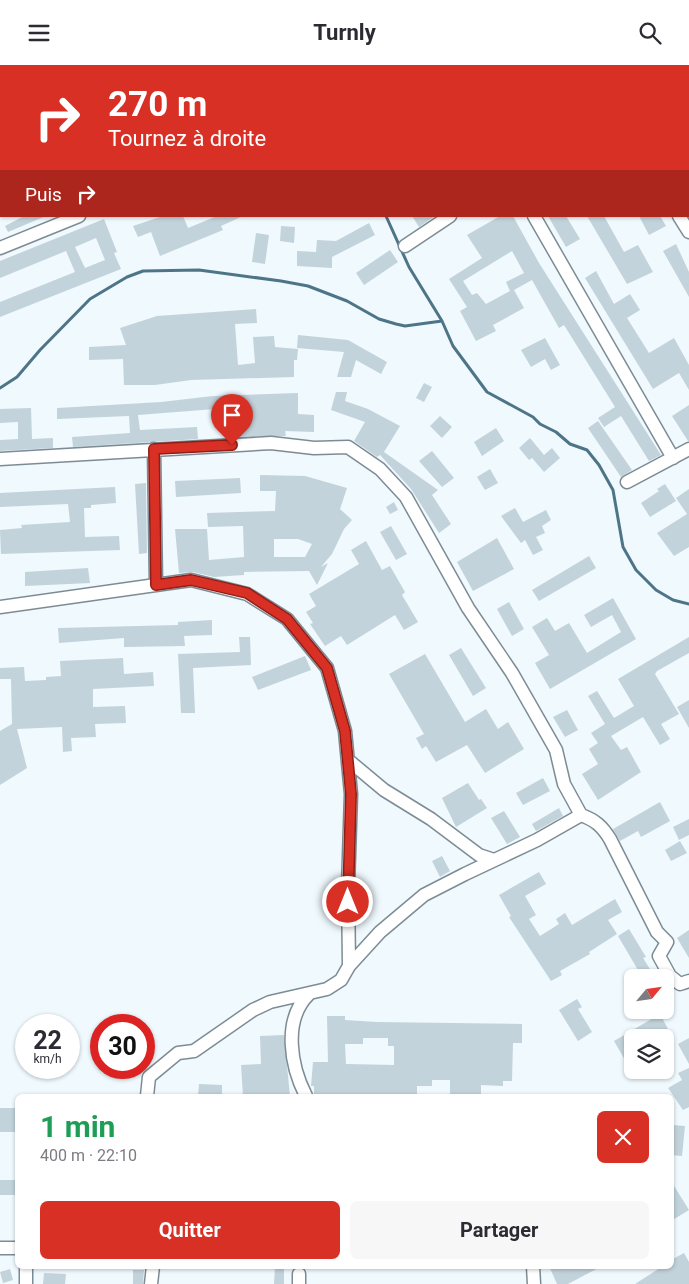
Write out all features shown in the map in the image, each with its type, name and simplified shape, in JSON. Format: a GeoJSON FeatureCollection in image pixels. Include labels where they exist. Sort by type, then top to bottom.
{"type":"FeatureCollection","features":[{"type":"Feature","properties":{"kind":"street"},"geometry":{"type":"LineString","coordinates":[[0,247],[76,217]]}},
{"type":"Feature","properties":{"kind":"street"},"geometry":{"type":"LineString","coordinates":[[405,246],[448,217]]}},
{"type":"Feature","properties":{"kind":"street"},"geometry":{"type":"LineString","coordinates":[[535,217],[673,458]]}},
{"type":"Feature","properties":{"kind":"street"},"geometry":{"type":"LineString","coordinates":[[684,218],[689,232]]}},
{"type":"Feature","properties":{"kind":"street"},"geometry":{"type":"LineString","coordinates":[[0,459],[271,443],[314,448],[348,447],[380,469],[406,497],[468,609],[512,673],[556,750],[564,784],[580,815],[592,819],[602,826],[610,839],[657,932],[667,942],[659,956],[664,967],[680,984],[689,981]]}},
{"type":"Feature","properties":{"kind":"street"},"geometry":{"type":"LineString","coordinates":[[154,449],[156,585]]}},
{"type":"Feature","properties":{"kind":"street"},"geometry":{"type":"LineString","coordinates":[[628,482],[689,449]]}},
{"type":"Feature","properties":{"kind":"street"},"geometry":{"type":"LineString","coordinates":[[0,607],[191,580],[247,593],[287,619],[327,668],[345,731],[351,794],[348,966]]}},
{"type":"Feature","properties":{"kind":"street"},"geometry":{"type":"LineString","coordinates":[[348,760],[384,790],[431,819],[479,855],[494,860]]}},
{"type":"Feature","properties":{"kind":"street"},"geometry":{"type":"LineString","coordinates":[[148,1094],[149,1077],[178,1053],[194,1051],[252,1010],[270,1002],[328,989],[341,979],[348,966],[380,932],[424,895],[538,840],[580,815]]}},
{"type":"Feature","properties":{"kind":"street"},"geometry":{"type":"LineString","coordinates":[[305,1094],[294,1069],[292,1053],[300,1003],[308,994]]}},
{"type":"Feature","properties":{"kind":"street"},"geometry":{"type":"LineString","coordinates":[[0,1248],[15,1248]]}},
{"type":"Feature","properties":{"kind":"street"},"geometry":{"type":"LineString","coordinates":[[26,1269],[26,1284]]}},
{"type":"Feature","properties":{"kind":"street"},"geometry":{"type":"LineString","coordinates":[[151,1284],[153,1269]]}},
{"type":"Feature","properties":{"kind":"street"},"geometry":{"type":"LineString","coordinates":[[533,1269],[534,1284]]}},
{"type":"Feature","properties":{"kind":"building"},"geometry":{"type":"Polygon","coordinates":[[[22,217],[44,217],[8,232],[5,226],[22,217]]]}},
{"type":"Feature","properties":{"kind":"building"},"geometry":{"type":"Polygon","coordinates":[[[160,217],[183,217],[188,228],[215,217],[241,217],[221,226],[223,230],[160,256],[151,232],[138,237],[133,226],[160,217]]]}},
{"type":"Feature","properties":{"kind":"building"},"geometry":{"type":"Polygon","coordinates":[[[413,217],[434,217],[419,227],[413,217]]]}},
{"type":"Feature","properties":{"kind":"building"},"geometry":{"type":"Polygon","coordinates":[[[498,217],[514,217],[539,263],[661,455],[649,461],[621,416],[604,427],[598,418],[615,407],[564,325],[559,328],[532,280],[514,290],[524,308],[493,325],[496,331],[476,341],[460,311],[467,307],[449,279],[482,258],[467,235],[498,217]],[[512,251],[463,281],[472,295],[477,293],[486,304],[510,291],[506,282],[524,273],[512,251]]]}},
{"type":"Feature","properties":{"kind":"building"},"geometry":{"type":"Polygon","coordinates":[[[549,217],[567,217],[580,239],[566,247],[549,217]]]}},
{"type":"Feature","properties":{"kind":"building"},"geometry":{"type":"Polygon","coordinates":[[[588,217],[605,217],[624,252],[638,245],[653,272],[627,284],[588,217]]]}},
{"type":"Feature","properties":{"kind":"building"},"geometry":{"type":"Polygon","coordinates":[[[640,217],[661,217],[666,226],[649,235],[640,217]]]}},
{"type":"Feature","properties":{"kind":"building"},"geometry":{"type":"Polygon","coordinates":[[[104,219],[117,252],[114,253],[121,269],[0,317],[0,302],[75,272],[66,251],[0,278],[0,261],[104,219]],[[96,238],[75,247],[85,268],[105,260],[96,238]]]}},
{"type":"Feature","properties":{"kind":"building"},"geometry":{"type":"Polygon","coordinates":[[[369,223],[375,235],[332,257],[332,268],[297,266],[297,251],[316,252],[317,240],[336,241],[369,223]]]}},
{"type":"Feature","properties":{"kind":"building"},"geometry":{"type":"Polygon","coordinates":[[[281,226],[295,227],[294,243],[280,241],[281,226]]]}},
{"type":"Feature","properties":{"kind":"building"},"geometry":{"type":"Polygon","coordinates":[[[256,233],[269,235],[265,264],[252,262],[256,233]]]}},
{"type":"Feature","properties":{"kind":"building"},"geometry":{"type":"Polygon","coordinates":[[[676,244],[689,272],[689,297],[663,251],[676,244]]]}},
{"type":"Feature","properties":{"kind":"building"},"geometry":{"type":"Polygon","coordinates":[[[390,250],[398,262],[364,285],[356,273],[390,250]]]}},
{"type":"Feature","properties":{"kind":"building"},"geometry":{"type":"Polygon","coordinates":[[[596,271],[614,304],[630,294],[640,310],[627,318],[649,353],[674,338],[689,365],[689,390],[679,373],[653,389],[585,278],[596,271]]]}},
{"type":"Feature","properties":{"kind":"building"},"geometry":{"type":"Polygon","coordinates":[[[256,309],[257,323],[235,324],[238,365],[255,363],[253,337],[274,336],[275,347],[298,349],[297,360],[294,360],[294,377],[191,380],[155,385],[124,385],[123,359],[89,360],[89,347],[126,345],[120,328],[157,316],[256,309]]]}},
{"type":"Feature","properties":{"kind":"building"},"geometry":{"type":"Polygon","coordinates":[[[298,335],[348,340],[387,362],[381,374],[356,360],[351,377],[337,377],[344,352],[297,348],[298,335]]]}},
{"type":"Feature","properties":{"kind":"building"},"geometry":{"type":"Polygon","coordinates":[[[545,338],[560,365],[551,370],[545,359],[531,367],[521,350],[545,338]]]}},
{"type":"Feature","properties":{"kind":"building"},"geometry":{"type":"Polygon","coordinates":[[[424,383],[432,387],[424,402],[416,398],[424,383]]]}},
{"type":"Feature","properties":{"kind":"building"},"geometry":{"type":"Polygon","coordinates":[[[336,392],[347,392],[345,401],[368,409],[400,426],[384,452],[438,490],[432,495],[451,524],[439,533],[411,489],[380,455],[377,457],[354,441],[365,422],[331,410],[336,392]]]}},
{"type":"Feature","properties":{"kind":"building"},"geometry":{"type":"Polygon","coordinates":[[[298,393],[298,414],[314,415],[314,432],[285,431],[286,436],[232,437],[231,427],[250,426],[249,409],[228,410],[230,424],[217,425],[215,409],[138,415],[140,430],[197,427],[198,439],[73,447],[72,437],[130,433],[129,416],[57,419],[57,408],[161,402],[213,396],[298,393]]]}},
{"type":"Feature","properties":{"kind":"building"},"geometry":{"type":"Polygon","coordinates":[[[689,405],[689,441],[688,441],[672,416],[689,405]]]}},
{"type":"Feature","properties":{"kind":"building"},"geometry":{"type":"Polygon","coordinates":[[[31,408],[32,439],[53,438],[53,448],[0,451],[0,440],[18,439],[18,422],[0,423],[0,409],[31,408]]]}},
{"type":"Feature","properties":{"kind":"building"},"geometry":{"type":"Polygon","coordinates":[[[440,416],[452,427],[442,438],[430,426],[440,416]]]}},
{"type":"Feature","properties":{"kind":"building"},"geometry":{"type":"Polygon","coordinates":[[[598,421],[632,470],[621,477],[588,428],[598,421]]]}},
{"type":"Feature","properties":{"kind":"building"},"geometry":{"type":"Polygon","coordinates":[[[496,428],[504,441],[482,456],[474,442],[496,428]]]}},
{"type":"Feature","properties":{"kind":"building"},"geometry":{"type":"Polygon","coordinates":[[[530,438],[544,455],[552,448],[560,458],[544,472],[532,458],[529,460],[519,448],[530,438]]]}},
{"type":"Feature","properties":{"kind":"building"},"geometry":{"type":"Polygon","coordinates":[[[432,451],[454,478],[442,487],[419,461],[432,451]]]}},
{"type":"Feature","properties":{"kind":"building"},"geometry":{"type":"Polygon","coordinates":[[[490,469],[498,483],[485,490],[477,477],[490,469]]]}},
{"type":"Feature","properties":{"kind":"building"},"geometry":{"type":"Polygon","coordinates":[[[260,475],[305,476],[347,488],[340,509],[352,520],[344,529],[332,554],[321,567],[328,563],[317,585],[309,571],[244,572],[244,575],[214,577],[193,572],[179,573],[175,529],[207,529],[209,560],[244,557],[243,526],[208,527],[207,513],[275,511],[276,491],[260,491],[260,475]],[[274,539],[274,557],[305,557],[312,544],[298,539],[274,539]]]}},
{"type":"Feature","properties":{"kind":"building"},"geometry":{"type":"Polygon","coordinates":[[[240,478],[241,493],[176,497],[175,481],[240,478]]]}},
{"type":"Feature","properties":{"kind":"building"},"geometry":{"type":"Polygon","coordinates":[[[146,483],[147,553],[139,554],[135,484],[146,483]]]}},
{"type":"Feature","properties":{"kind":"building"},"geometry":{"type":"Polygon","coordinates":[[[665,484],[676,501],[650,517],[641,503],[659,491],[657,489],[665,484]]]}},
{"type":"Feature","properties":{"kind":"building"},"geometry":{"type":"Polygon","coordinates":[[[115,487],[116,503],[91,505],[91,508],[84,508],[85,537],[119,536],[120,550],[1,554],[0,530],[22,528],[21,525],[70,522],[68,504],[0,507],[0,493],[115,487]]]}},
{"type":"Feature","properties":{"kind":"building"},"geometry":{"type":"Polygon","coordinates":[[[689,489],[689,547],[674,556],[657,533],[687,514],[676,498],[689,489]]]}},
{"type":"Feature","properties":{"kind":"building"},"geometry":{"type":"Polygon","coordinates":[[[394,502],[398,510],[390,514],[386,507],[394,502]]]}},
{"type":"Feature","properties":{"kind":"building"},"geometry":{"type":"Polygon","coordinates":[[[515,508],[523,522],[546,510],[551,520],[542,526],[545,533],[536,537],[543,550],[533,555],[525,540],[521,543],[501,516],[515,508]]]}},
{"type":"Feature","properties":{"kind":"building"},"geometry":{"type":"Polygon","coordinates":[[[391,526],[407,554],[396,560],[380,532],[391,526]]]}},
{"type":"Feature","properties":{"kind":"building"},"geometry":{"type":"Polygon","coordinates":[[[497,538],[514,569],[473,591],[457,562],[497,538]]]}},
{"type":"Feature","properties":{"kind":"building"},"geometry":{"type":"Polygon","coordinates":[[[366,541],[382,570],[390,566],[405,592],[402,595],[418,622],[404,630],[395,615],[347,645],[341,636],[325,646],[310,624],[313,623],[306,612],[316,606],[309,594],[359,564],[351,550],[366,541]]]}},
{"type":"Feature","properties":{"kind":"building"},"geometry":{"type":"Polygon","coordinates":[[[589,556],[596,568],[539,601],[532,590],[589,556]]]}},
{"type":"Feature","properties":{"kind":"building"},"geometry":{"type":"Polygon","coordinates":[[[88,568],[90,583],[25,586],[25,572],[88,568]]]}},
{"type":"Feature","properties":{"kind":"building"},"geometry":{"type":"Polygon","coordinates":[[[613,598],[636,639],[550,689],[535,663],[549,655],[532,627],[547,618],[555,631],[569,623],[587,653],[621,632],[612,615],[591,627],[584,615],[613,598]]]}},
{"type":"Feature","properties":{"kind":"building"},"geometry":{"type":"Polygon","coordinates":[[[509,602],[524,629],[512,636],[497,609],[509,602]]]}},
{"type":"Feature","properties":{"kind":"building"},"geometry":{"type":"Polygon","coordinates":[[[212,620],[212,635],[184,636],[185,646],[124,647],[124,638],[59,643],[58,628],[178,625],[178,622],[212,620]]]}},
{"type":"Feature","properties":{"kind":"building"},"geometry":{"type":"Polygon","coordinates":[[[239,637],[250,637],[251,665],[193,668],[195,713],[181,713],[178,654],[240,652],[239,637]]]}},
{"type":"Feature","properties":{"kind":"building"},"geometry":{"type":"Polygon","coordinates":[[[689,637],[689,653],[657,671],[655,674],[679,714],[661,724],[670,739],[660,745],[643,717],[611,736],[621,750],[627,747],[641,772],[598,800],[582,774],[598,764],[589,749],[598,743],[591,733],[605,724],[588,696],[597,691],[614,718],[634,706],[618,679],[689,637]]]}},
{"type":"Feature","properties":{"kind":"building"},"geometry":{"type":"Polygon","coordinates":[[[461,648],[486,688],[473,696],[449,655],[461,648]]]}},
{"type":"Feature","properties":{"kind":"building"},"geometry":{"type":"Polygon","coordinates":[[[425,654],[465,722],[486,709],[498,729],[508,722],[524,749],[485,773],[467,745],[436,762],[426,746],[422,749],[416,738],[424,734],[389,674],[425,654]]]}},
{"type":"Feature","properties":{"kind":"building"},"geometry":{"type":"Polygon","coordinates":[[[305,656],[311,670],[258,690],[252,677],[305,656]]]}},
{"type":"Feature","properties":{"kind":"building"},"geometry":{"type":"Polygon","coordinates":[[[123,658],[124,674],[153,672],[154,686],[93,689],[93,707],[125,706],[126,723],[95,724],[96,737],[71,738],[72,751],[63,752],[62,727],[17,729],[27,768],[0,785],[0,731],[12,724],[11,679],[0,679],[0,668],[24,667],[25,681],[46,680],[46,677],[61,676],[60,661],[123,658]]]}},
{"type":"Feature","properties":{"kind":"building"},"geometry":{"type":"Polygon","coordinates":[[[689,700],[689,728],[677,707],[689,700]]]}},
{"type":"Feature","properties":{"kind":"building"},"geometry":{"type":"Polygon","coordinates":[[[567,710],[578,730],[565,737],[553,717],[567,710]]]}},
{"type":"Feature","properties":{"kind":"building"},"geometry":{"type":"Polygon","coordinates":[[[543,778],[550,791],[523,805],[516,793],[543,778]]]}},
{"type":"Feature","properties":{"kind":"building"},"geometry":{"type":"Polygon","coordinates":[[[468,783],[479,800],[481,799],[487,808],[456,827],[442,798],[468,783]]]}},
{"type":"Feature","properties":{"kind":"building"},"geometry":{"type":"Polygon","coordinates":[[[660,802],[670,821],[641,837],[638,831],[620,841],[613,829],[660,802]]]}},
{"type":"Feature","properties":{"kind":"building"},"geometry":{"type":"Polygon","coordinates":[[[559,808],[563,816],[536,831],[532,824],[559,808]]]}},
{"type":"Feature","properties":{"kind":"building"},"geometry":{"type":"Polygon","coordinates":[[[504,811],[520,837],[507,844],[491,818],[504,811]]]}},
{"type":"Feature","properties":{"kind":"building"},"geometry":{"type":"Polygon","coordinates":[[[689,819],[689,835],[679,840],[673,827],[689,819]]]}},
{"type":"Feature","properties":{"kind":"building"},"geometry":{"type":"Polygon","coordinates":[[[680,841],[687,853],[671,861],[665,850],[680,841]]]}},
{"type":"Feature","properties":{"kind":"building"},"geometry":{"type":"Polygon","coordinates":[[[442,856],[450,871],[440,877],[432,861],[442,856]]]}},
{"type":"Feature","properties":{"kind":"building"},"geometry":{"type":"Polygon","coordinates":[[[539,872],[546,884],[525,896],[536,915],[529,919],[540,936],[559,924],[556,919],[565,913],[572,925],[615,899],[622,912],[608,920],[617,934],[589,952],[590,954],[560,971],[562,975],[551,981],[509,917],[511,916],[499,895],[539,872]]]}},
{"type":"Feature","properties":{"kind":"building"},"geometry":{"type":"Polygon","coordinates":[[[629,929],[646,957],[643,958],[650,969],[637,969],[618,936],[629,929]]]}},
{"type":"Feature","properties":{"kind":"building"},"geometry":{"type":"Polygon","coordinates":[[[689,930],[689,958],[677,938],[689,930]]]}},
{"type":"Feature","properties":{"kind":"building"},"geometry":{"type":"Polygon","coordinates":[[[577,999],[582,1007],[578,1009],[592,1032],[578,1041],[559,1010],[577,999]]]}},
{"type":"Feature","properties":{"kind":"building"},"geometry":{"type":"Polygon","coordinates":[[[327,1016],[345,1016],[345,1020],[376,1022],[522,1024],[522,1043],[513,1043],[512,1081],[503,1081],[503,1086],[481,1085],[481,1094],[450,1094],[450,1080],[432,1080],[432,1086],[417,1086],[417,1094],[314,1094],[314,1086],[311,1086],[313,1062],[328,1062],[327,1016]],[[363,1038],[363,1044],[345,1044],[346,1064],[394,1065],[394,1046],[388,1046],[388,1038],[363,1038]]]}},
{"type":"Feature","properties":{"kind":"building"},"geometry":{"type":"Polygon","coordinates":[[[651,1019],[663,1019],[668,1029],[634,1029],[651,1019]]]}},
{"type":"Feature","properties":{"kind":"building"},"geometry":{"type":"Polygon","coordinates":[[[284,1035],[290,1094],[243,1094],[241,1065],[261,1064],[260,1036],[284,1035]]]}},
{"type":"Feature","properties":{"kind":"building"},"geometry":{"type":"Polygon","coordinates":[[[624,1035],[624,1058],[614,1041],[624,1035]]]}},
{"type":"Feature","properties":{"kind":"building"},"geometry":{"type":"Polygon","coordinates":[[[689,1038],[689,1064],[678,1044],[689,1038]]]}},
{"type":"Feature","properties":{"kind":"building"},"geometry":{"type":"Polygon","coordinates":[[[689,1068],[689,1107],[683,1110],[674,1094],[668,1088],[682,1080],[678,1073],[689,1068]]]}},
{"type":"Feature","properties":{"kind":"building"},"geometry":{"type":"Polygon","coordinates":[[[199,1084],[222,1085],[222,1094],[198,1094],[199,1084]]]}},
{"type":"Feature","properties":{"kind":"building"},"geometry":{"type":"Polygon","coordinates":[[[0,1108],[15,1108],[15,1132],[0,1132],[0,1108]]]}},
{"type":"Feature","properties":{"kind":"building"},"geometry":{"type":"Polygon","coordinates":[[[674,1125],[685,1126],[682,1156],[674,1155],[674,1125]]]}},
{"type":"Feature","properties":{"kind":"building"},"geometry":{"type":"Polygon","coordinates":[[[0,1180],[15,1180],[15,1195],[0,1195],[0,1180]]]}},
{"type":"Feature","properties":{"kind":"building"},"geometry":{"type":"Polygon","coordinates":[[[674,1186],[689,1210],[674,1219],[674,1186]]]}},
{"type":"Feature","properties":{"kind":"building"},"geometry":{"type":"Polygon","coordinates":[[[684,1253],[689,1262],[689,1284],[635,1284],[658,1269],[674,1269],[674,1258],[684,1253]]]}},
{"type":"Feature","properties":{"kind":"building"},"geometry":{"type":"Polygon","coordinates":[[[10,1269],[13,1280],[3,1283],[0,1272],[10,1269]]]}},
{"type":"Feature","properties":{"kind":"building"},"geometry":{"type":"Polygon","coordinates":[[[275,1269],[284,1269],[284,1284],[274,1284],[275,1269]]]}},
{"type":"Feature","properties":{"kind":"building"},"geometry":{"type":"Polygon","coordinates":[[[550,1269],[596,1269],[568,1284],[557,1284],[550,1269]]]}},
{"type":"Feature","properties":{"kind":"building"},"geometry":{"type":"Polygon","coordinates":[[[133,1270],[144,1270],[143,1284],[133,1284],[133,1270]]]}},
{"type":"Feature","properties":{"kind":"building"},"geometry":{"type":"Polygon","coordinates":[[[44,1273],[66,1274],[65,1284],[43,1284],[44,1273]]]}},
{"type":"Feature","properties":{"kind":"waterway"},"geometry":{"type":"LineString","coordinates":[[386,217],[409,267],[442,321]]}},
{"type":"Feature","properties":{"kind":"waterway"},"geometry":{"type":"LineString","coordinates":[[0,388],[17,377],[40,350],[90,299],[127,277],[143,271],[199,270],[281,281],[308,286],[347,301],[379,319],[396,324],[405,326],[442,321],[453,346],[487,392],[533,417],[540,424],[556,432],[570,444],[587,450],[599,465],[613,490],[623,547],[636,570],[656,590],[673,600],[689,604]]}},
{"type":"Feature","properties":{"kind":"route"},"geometry":{"type":"LineString","coordinates":[[232,445],[154,449],[156,585],[191,580],[247,593],[287,619],[327,668],[345,731],[351,794],[348,902]]}}]}
